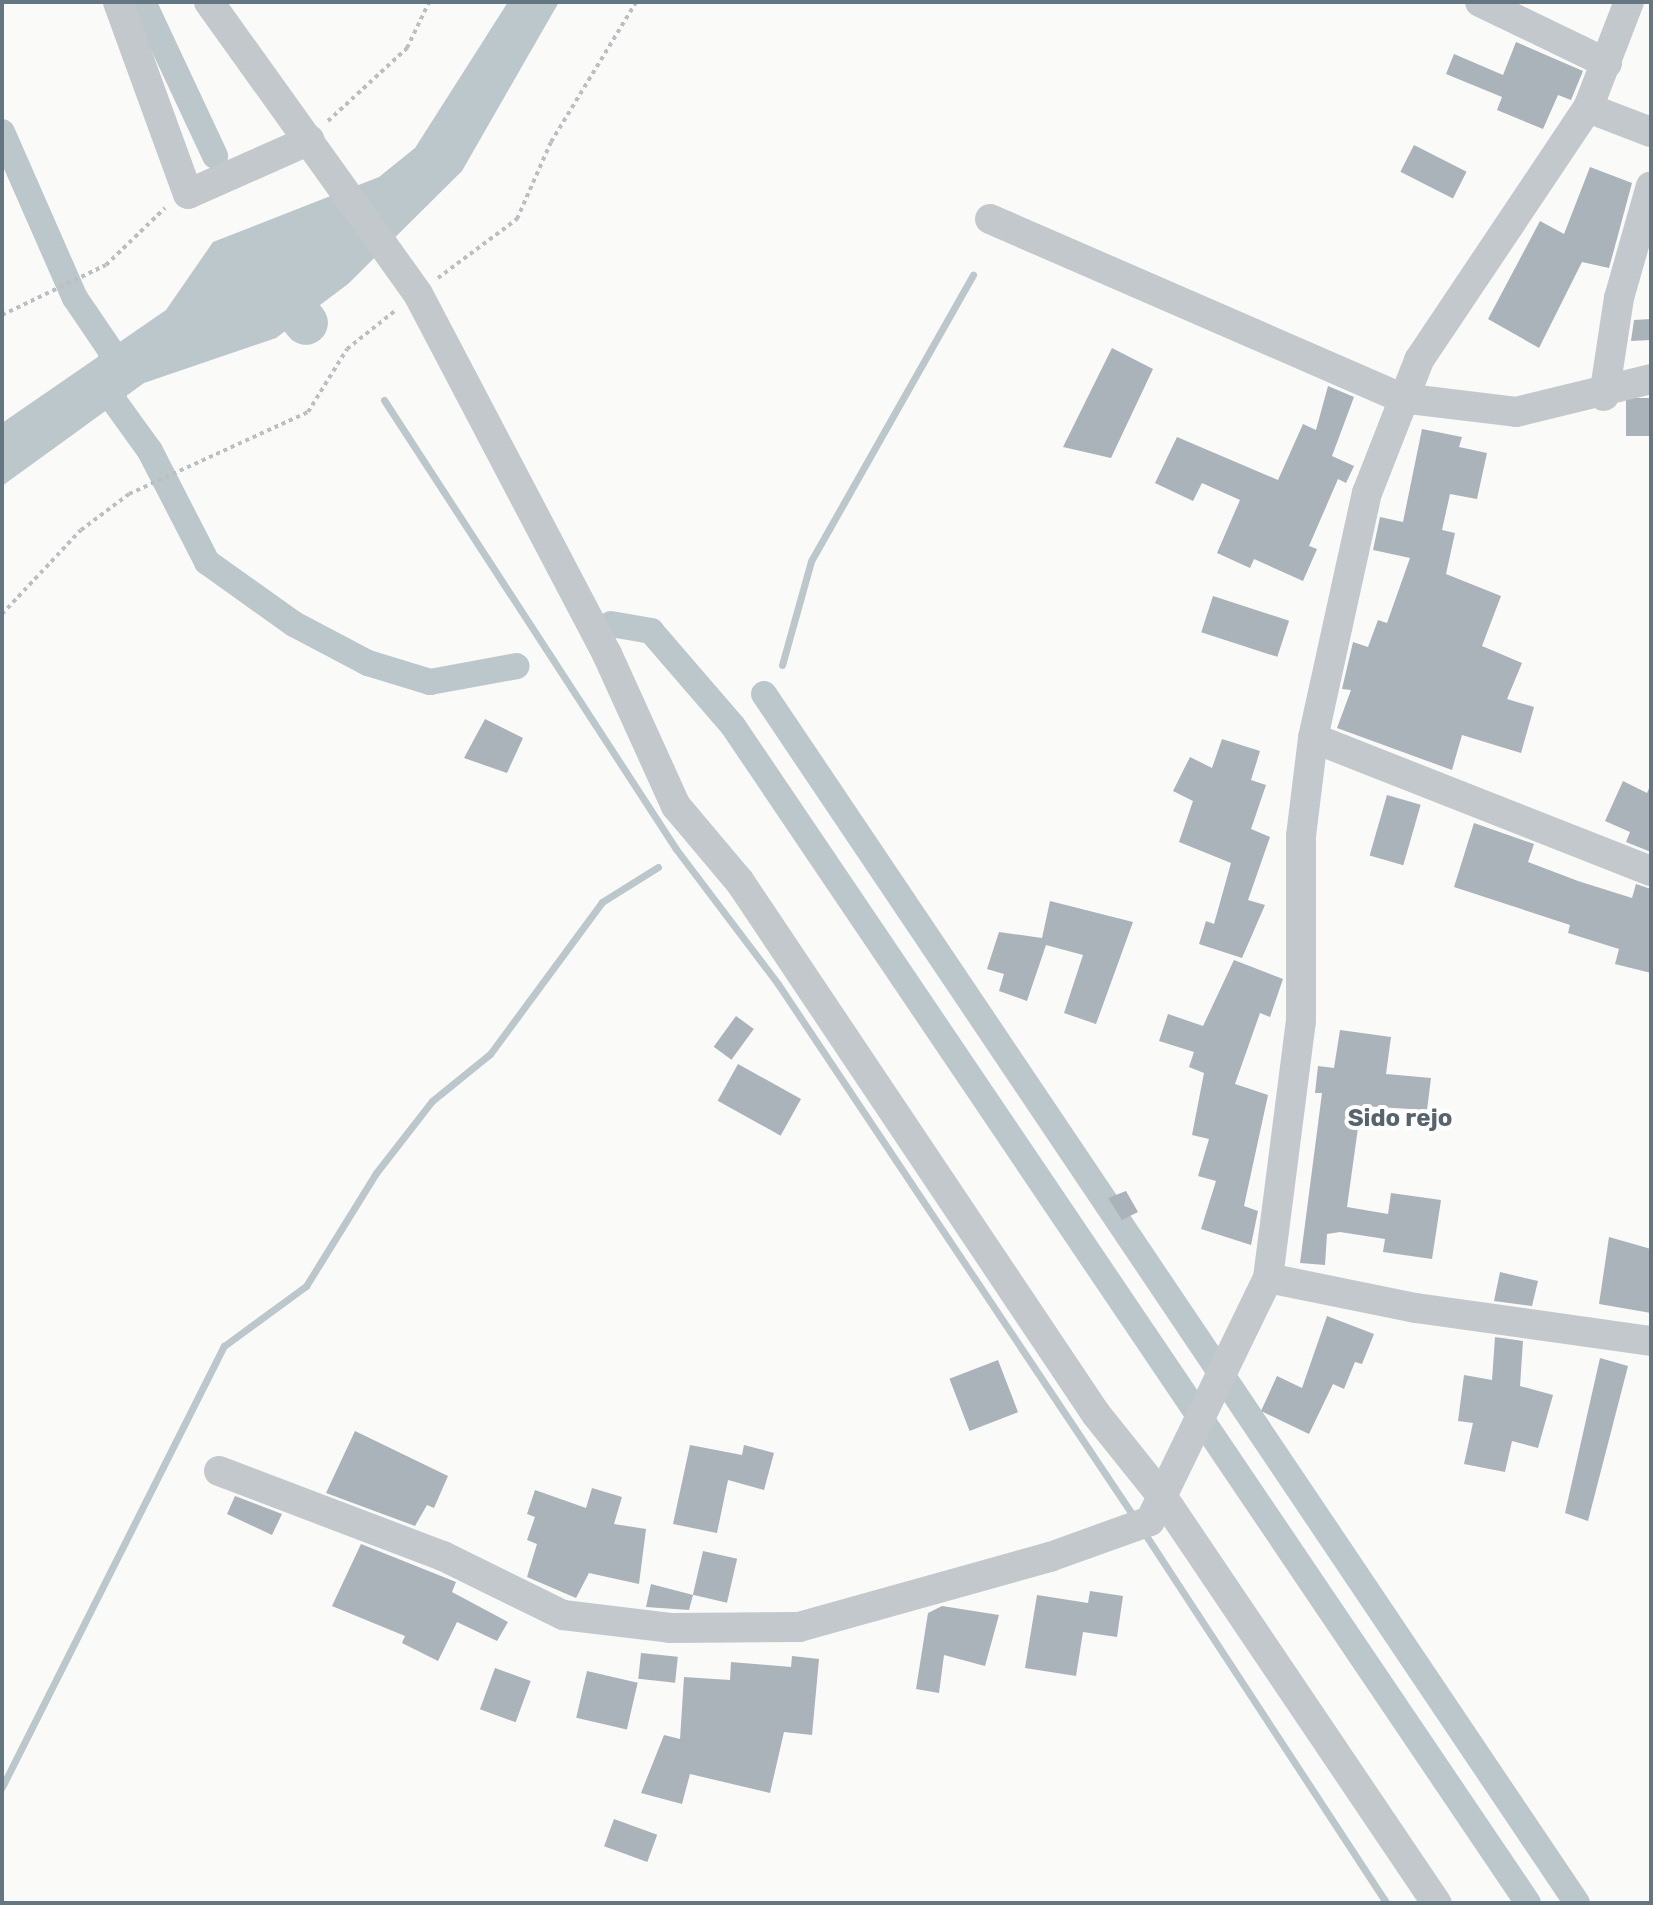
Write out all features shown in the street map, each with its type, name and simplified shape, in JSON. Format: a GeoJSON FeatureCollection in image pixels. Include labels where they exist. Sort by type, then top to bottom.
{"type":"FeatureCollection","features":[{"type":"Feature","properties":{"kind":"street"},"geometry":{"type":"LineString","coordinates":[[118,2],[188,194],[317,149]]}},
{"type":"Feature","properties":{"kind":"street"},"geometry":{"type":"LineString","coordinates":[[209,2],[418,294],[577,596],[676,806],[740,882],[1096,1414],[1146,1518],[1437,1903]]}},
{"type":"Feature","properties":{"kind":"street"},"geometry":{"type":"LineString","coordinates":[[1480,2],[1607,63]]}},
{"type":"Feature","properties":{"kind":"street"},"geometry":{"type":"LineString","coordinates":[[219,1471],[443,1556],[563,1615],[670,1628],[799,1627],[1146,1518],[1225,1377],[1268,1278],[1301,1022],[1301,836],[1313,738],[1339,598],[1401,398],[1484,256],[1588,108],[1629,2]]}},
{"type":"Feature","properties":{"kind":"street"},"geometry":{"type":"LineString","coordinates":[[1588,108],[1651,132]]}},
{"type":"Feature","properties":{"kind":"street"},"geometry":{"type":"LineString","coordinates":[[1604,396],[1619,298],[1651,186]]}},
{"type":"Feature","properties":{"kind":"street"},"geometry":{"type":"LineString","coordinates":[[990,219],[1401,398],[1516,412],[1604,396],[1651,379]]}},
{"type":"Feature","properties":{"kind":"street"},"geometry":{"type":"LineString","coordinates":[[1313,738],[1651,871]]}},
{"type":"Feature","properties":{"kind":"street"},"geometry":{"type":"LineString","coordinates":[[1268,1278],[1416,1308],[1651,1341]]}},
{"type":"Feature","properties":{"kind":"path"},"geometry":{"type":"LineString","coordinates":[[317,149],[407,48],[429,2]]}},
{"type":"Feature","properties":{"kind":"path"},"geometry":{"type":"LineString","coordinates":[[2,614],[81,530],[129,494],[308,412],[347,349],[517,219],[551,142],[636,2]]}},
{"type":"Feature","properties":{"kind":"path"},"geometry":{"type":"LineString","coordinates":[[2,315],[106,265],[188,194]]}},
{"type":"Feature","properties":{"kind":"shaded area"},"geometry":{"type":"Polygon","coordinates":[[[508,2],[559,2],[462,171],[348,284],[276,338],[144,383],[2,486],[2,423],[166,310],[213,242],[379,177],[415,148],[508,2]]]}},
{"type":"Feature","properties":{"kind":"building"},"geometry":{"type":"Polygon","coordinates":[[[1516,42],[1583,71],[1571,100],[1558,95],[1543,129],[1497,110],[1502,97],[1446,74],[1454,54],[1503,75],[1516,42]]]}},
{"type":"Feature","properties":{"kind":"building"},"geometry":{"type":"Polygon","coordinates":[[[1414,145],[1467,172],[1453,199],[1400,172],[1414,145]]]}},
{"type":"Feature","properties":{"kind":"building"},"geometry":{"type":"Polygon","coordinates":[[[1590,167],[1632,183],[1609,268],[1582,262],[1539,348],[1488,319],[1540,221],[1564,234],[1590,167]]]}},
{"type":"Feature","properties":{"kind":"building"},"geometry":{"type":"Polygon","coordinates":[[[1651,319],[1651,340],[1631,341],[1634,320],[1651,319]]]}},
{"type":"Feature","properties":{"kind":"building"},"geometry":{"type":"Polygon","coordinates":[[[1112,348],[1153,369],[1111,458],[1063,447],[1112,348]]]}},
{"type":"Feature","properties":{"kind":"building"},"geometry":{"type":"Polygon","coordinates":[[[1328,386],[1354,397],[1332,456],[1354,466],[1346,483],[1338,479],[1309,546],[1317,549],[1303,581],[1254,559],[1250,568],[1217,553],[1240,500],[1202,483],[1193,501],[1155,483],[1177,437],[1278,480],[1303,424],[1316,430],[1328,386]]]}},
{"type":"Feature","properties":{"kind":"building"},"geometry":{"type":"Polygon","coordinates":[[[1626,398],[1651,398],[1651,436],[1626,436],[1626,398]]]}},
{"type":"Feature","properties":{"kind":"building"},"geometry":{"type":"Polygon","coordinates":[[[1422,429],[1462,437],[1459,447],[1487,453],[1477,499],[1450,494],[1442,530],[1455,533],[1446,574],[1501,596],[1482,646],[1522,663],[1507,699],[1534,707],[1521,753],[1462,735],[1452,770],[1337,728],[1351,690],[1342,689],[1353,642],[1368,647],[1378,620],[1387,623],[1410,558],[1373,550],[1380,517],[1403,522],[1422,429]]]}},
{"type":"Feature","properties":{"kind":"building"},"geometry":{"type":"Polygon","coordinates":[[[1213,596],[1289,621],[1277,657],[1201,632],[1213,596]]]}},
{"type":"Feature","properties":{"kind":"building"},"geometry":{"type":"Polygon","coordinates":[[[485,719],[523,738],[507,773],[464,758],[485,719]]]}},
{"type":"Feature","properties":{"kind":"building"},"geometry":{"type":"Polygon","coordinates":[[[1222,739],[1260,751],[1251,780],[1266,785],[1251,829],[1270,837],[1248,900],[1265,905],[1242,958],[1199,944],[1206,921],[1214,924],[1231,863],[1179,842],[1193,801],[1173,791],[1190,757],[1212,768],[1222,739]]]}},
{"type":"Feature","properties":{"kind":"building"},"geometry":{"type":"Polygon","coordinates":[[[1623,781],[1647,793],[1651,784],[1651,852],[1626,842],[1630,832],[1605,821],[1623,781]]]}},
{"type":"Feature","properties":{"kind":"building"},"geometry":{"type":"Polygon","coordinates":[[[1387,795],[1421,805],[1403,865],[1370,856],[1387,795]]]}},
{"type":"Feature","properties":{"kind":"building"},"geometry":{"type":"Polygon","coordinates":[[[1474,823],[1534,844],[1528,862],[1578,881],[1632,898],[1636,884],[1651,889],[1651,973],[1615,964],[1619,949],[1568,933],[1570,925],[1454,887],[1474,823]]]}},
{"type":"Feature","properties":{"kind":"building"},"geometry":{"type":"Polygon","coordinates":[[[1050,901],[1133,922],[1096,1024],[1064,1013],[1083,955],[1046,945],[1027,1001],[999,991],[1004,974],[987,969],[999,932],[1042,938],[1050,901]]]}},
{"type":"Feature","properties":{"kind":"building"},"geometry":{"type":"Polygon","coordinates":[[[1234,960],[1283,979],[1270,1017],[1260,1013],[1235,1084],[1268,1095],[1244,1206],[1258,1211],[1251,1245],[1201,1229],[1216,1181],[1198,1176],[1209,1139],[1192,1135],[1204,1073],[1189,1067],[1194,1052],[1159,1041],[1168,1014],[1203,1026],[1234,960]]]}},
{"type":"Feature","properties":{"kind":"building"},"geometry":{"type":"Polygon","coordinates":[[[736,1016],[754,1029],[731,1060],[714,1047],[736,1016]]]}},
{"type":"Feature","properties":{"kind":"building"},"geometry":{"type":"Polygon","coordinates":[[[1340,1030],[1391,1037],[1386,1074],[1431,1078],[1427,1110],[1361,1106],[1347,1207],[1388,1214],[1391,1193],[1441,1200],[1432,1259],[1383,1252],[1385,1239],[1340,1232],[1327,1234],[1325,1265],[1300,1263],[1322,1093],[1315,1093],[1318,1066],[1334,1068],[1340,1030]]]}},
{"type":"Feature","properties":{"kind":"building"},"geometry":{"type":"Polygon","coordinates":[[[738,1064],[801,1099],[781,1136],[718,1101],[738,1064]]]}},
{"type":"Feature","properties":{"kind":"building"},"geometry":{"type":"Polygon","coordinates":[[[1126,1191],[1138,1212],[1122,1220],[1108,1198],[1126,1191]]]}},
{"type":"Feature","properties":{"kind":"building"},"geometry":{"type":"Polygon","coordinates":[[[1609,1237],[1651,1249],[1651,1313],[1599,1304],[1609,1237]]]}},
{"type":"Feature","properties":{"kind":"building"},"geometry":{"type":"Polygon","coordinates":[[[1500,1272],[1538,1281],[1532,1306],[1494,1301],[1500,1272]]]}},
{"type":"Feature","properties":{"kind":"building"},"geometry":{"type":"Polygon","coordinates":[[[1327,1316],[1374,1334],[1362,1364],[1355,1362],[1344,1389],[1333,1384],[1309,1434],[1261,1411],[1277,1376],[1302,1388],[1327,1316]]]}},
{"type":"Feature","properties":{"kind":"building"},"geometry":{"type":"Polygon","coordinates":[[[1495,1337],[1523,1341],[1520,1386],[1553,1395],[1538,1448],[1512,1441],[1505,1472],[1464,1464],[1473,1423],[1458,1421],[1464,1375],[1492,1380],[1495,1337]]]}},
{"type":"Feature","properties":{"kind":"building"},"geometry":{"type":"Polygon","coordinates":[[[1600,1358],[1628,1366],[1588,1521],[1565,1513],[1600,1358]]]}},
{"type":"Feature","properties":{"kind":"building"},"geometry":{"type":"Polygon","coordinates":[[[998,1360],[1018,1412],[970,1431],[949,1379],[998,1360]]]}},
{"type":"Feature","properties":{"kind":"building"},"geometry":{"type":"Polygon","coordinates":[[[355,1431],[448,1476],[434,1508],[427,1505],[415,1526],[326,1493],[355,1431]]]}},
{"type":"Feature","properties":{"kind":"building"},"geometry":{"type":"Polygon","coordinates":[[[690,1445],[742,1455],[744,1445],[774,1453],[764,1490],[728,1480],[717,1533],[673,1524],[690,1445]]]}},
{"type":"Feature","properties":{"kind":"building"},"geometry":{"type":"Polygon","coordinates":[[[592,1488],[622,1497],[614,1524],[646,1529],[639,1584],[589,1573],[576,1598],[527,1577],[537,1544],[527,1540],[535,1517],[527,1514],[535,1490],[586,1508],[592,1488]]]}},
{"type":"Feature","properties":{"kind":"building"},"geometry":{"type":"Polygon","coordinates":[[[235,1496],[282,1514],[272,1535],[227,1514],[235,1496]]]}},
{"type":"Feature","properties":{"kind":"building"},"geometry":{"type":"Polygon","coordinates":[[[361,1544],[456,1582],[452,1592],[508,1622],[497,1641],[457,1622],[438,1661],[402,1643],[405,1636],[332,1606],[361,1544]]]}},
{"type":"Feature","properties":{"kind":"building"},"geometry":{"type":"Polygon","coordinates":[[[703,1551],[737,1559],[727,1603],[693,1595],[703,1551]]]}},
{"type":"Feature","properties":{"kind":"building"},"geometry":{"type":"Polygon","coordinates":[[[651,1584],[693,1595],[689,1610],[646,1607],[651,1584]]]}},
{"type":"Feature","properties":{"kind":"building"},"geometry":{"type":"Polygon","coordinates":[[[1090,1591],[1123,1596],[1117,1637],[1083,1632],[1076,1676],[1025,1668],[1037,1595],[1088,1603],[1090,1591]]]}},
{"type":"Feature","properties":{"kind":"building"},"geometry":{"type":"Polygon","coordinates":[[[942,1606],[999,1615],[985,1666],[944,1655],[939,1693],[916,1689],[928,1613],[942,1606]]]}},
{"type":"Feature","properties":{"kind":"building"},"geometry":{"type":"Polygon","coordinates":[[[641,1653],[678,1657],[675,1683],[638,1679],[641,1653]]]}},
{"type":"Feature","properties":{"kind":"building"},"geometry":{"type":"Polygon","coordinates":[[[792,1656],[819,1659],[812,1735],[784,1732],[770,1793],[690,1774],[682,1804],[641,1793],[664,1735],[680,1739],[684,1677],[730,1680],[731,1662],[791,1667],[792,1656]]]}},
{"type":"Feature","properties":{"kind":"building"},"geometry":{"type":"Polygon","coordinates":[[[495,1668],[531,1681],[516,1722],[480,1709],[495,1668]]]}},
{"type":"Feature","properties":{"kind":"building"},"geometry":{"type":"Polygon","coordinates":[[[587,1671],[638,1683],[627,1729],[576,1718],[587,1671]]]}},
{"type":"Feature","properties":{"kind":"building"},"geometry":{"type":"Polygon","coordinates":[[[614,1819],[657,1835],[647,1862],[604,1846],[614,1819]]]}},
{"type":"Feature","properties":{"kind":"waterway"},"geometry":{"type":"LineString","coordinates":[[143,2],[215,156]]}},
{"type":"Feature","properties":{"kind":"waterway"},"geometry":{"type":"LineString","coordinates":[[2,132],[75,298],[111,351],[114,401],[150,451],[207,562],[294,624],[368,663],[430,682],[517,666]]}},
{"type":"Feature","properties":{"kind":"waterway"},"geometry":{"type":"LineString","coordinates":[[268,275],[306,323]]}},
{"type":"Feature","properties":{"kind":"waterway"},"geometry":{"type":"LineString","coordinates":[[782,665],[811,561],[973,275]]}},
{"type":"Feature","properties":{"kind":"waterway"},"geometry":{"type":"LineString","coordinates":[[384,400],[676,849],[778,984],[1134,1517]]}},
{"type":"Feature","properties":{"kind":"waterway"},"geometry":{"type":"LineString","coordinates":[[611,624],[651,631],[733,726],[1528,1903]]}},
{"type":"Feature","properties":{"kind":"waterway"},"geometry":{"type":"LineString","coordinates":[[764,694],[1577,1903]]}},
{"type":"Feature","properties":{"kind":"waterway"},"geometry":{"type":"LineString","coordinates":[[2,1787],[224,1346],[306,1286],[376,1173],[432,1101],[490,1054],[602,902],[658,867]]}},
{"type":"Feature","properties":{"kind":"waterway"},"geometry":{"type":"LineString","coordinates":[[1143,1531],[1386,1903]]}},
{"type":"Feature","properties":{"kind":"district","name":"Sido rejo"},"geometry":{"type":"Point","coordinates":[1400,1119]}}]}
